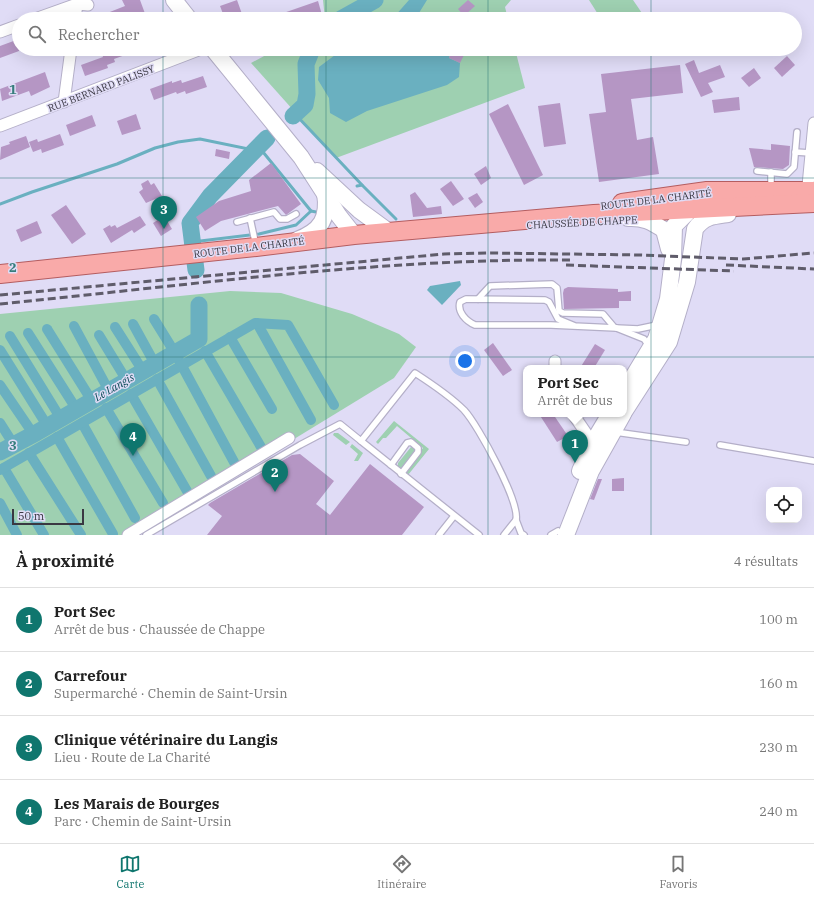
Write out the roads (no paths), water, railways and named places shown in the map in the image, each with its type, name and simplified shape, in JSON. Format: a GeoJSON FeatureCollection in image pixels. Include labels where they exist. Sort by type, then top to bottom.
{"type":"FeatureCollection","features":[{"type":"Feature","properties":{"kind":"main road"},"geometry":{"type":"LineString","coordinates":[[174,0],[183,12]]}},
{"type":"Feature","properties":{"kind":"main road"},"geometry":{"type":"LineString","coordinates":[[219,56],[301,157],[339,216],[354,235]]}},
{"type":"Feature","properties":{"kind":"main road"},"geometry":{"type":"LineString","coordinates":[[301,157],[360,210],[389,232]]}},
{"type":"Feature","properties":{"kind":"main road","name":"ROUTE DE LA CHARITÉ"},"geometry":{"type":"LineString","coordinates":[[499,224],[527,216],[707,191],[771,192],[811,198]]}},
{"type":"Feature","properties":{"kind":"main road"},"geometry":{"type":"LineString","coordinates":[[680,213],[694,204],[771,192]]}},
{"type":"Feature","properties":{"kind":"main road"},"geometry":{"type":"LineString","coordinates":[[294,241],[313,233],[322,222],[327,207],[325,193]]}},
{"type":"Feature","properties":{"kind":"main road"},"geometry":{"type":"LineString","coordinates":[[627,407],[669,342],[678,317],[687,282],[695,229],[700,222],[708,216],[811,198]]}},
{"type":"Feature","properties":{"kind":"main road","name":"ROUTE DE LA CHARITÉ"},"geometry":{"type":"LineString","coordinates":[[0,274],[206,253],[254,239],[294,241],[499,224],[594,214],[680,213],[811,198]]}},
{"type":"Feature","properties":{"kind":"main road"},"geometry":{"type":"LineString","coordinates":[[648,199],[680,213],[686,233],[684,290],[678,317]]}},
{"type":"Feature","properties":{"kind":"main road"},"geometry":{"type":"LineString","coordinates":[[354,235],[360,210]]}},
{"type":"Feature","properties":{"kind":"main road","name":"CHAUSSÉE DE CHAPPE"},"geometry":{"type":"LineString","coordinates":[[627,387],[651,348],[661,324],[668,299],[673,259],[674,226],[680,213]]}},
{"type":"Feature","properties":{"kind":"main road","name":"CHAUSSÉE DE CHAPPE"},"geometry":{"type":"LineString","coordinates":[[499,224],[524,226],[638,217],[651,221],[664,230],[669,245],[668,299]]}},
{"type":"Feature","properties":{"kind":"main road"},"geometry":{"type":"LineString","coordinates":[[604,439],[609,417]]}},
{"type":"Feature","properties":{"kind":"main road"},"geometry":{"type":"LineString","coordinates":[[558,534],[579,472],[620,417]]}},
{"type":"Feature","properties":{"kind":"street"},"geometry":{"type":"LineString","coordinates":[[57,12],[82,4],[78,12]]}},
{"type":"Feature","properties":{"kind":"street"},"geometry":{"type":"LineString","coordinates":[[0,32],[12,28]]}},
{"type":"Feature","properties":{"kind":"street"},"geometry":{"type":"LineString","coordinates":[[64,102],[70,56]]}},
{"type":"Feature","properties":{"kind":"street","name":"RUE BERNARD PALISSY"},"geometry":{"type":"LineString","coordinates":[[0,126],[183,56]]}},
{"type":"Feature","properties":{"kind":"street"},"geometry":{"type":"LineString","coordinates":[[811,198],[811,153],[814,123]]}},
{"type":"Feature","properties":{"kind":"street"},"geometry":{"type":"LineString","coordinates":[[575,417],[588,436],[604,439]]}},
{"type":"Feature","properties":{"kind":"street"},"geometry":{"type":"LineString","coordinates":[[128,535],[289,438]]}},
{"type":"Feature","properties":{"kind":"lane"},"geometry":{"type":"LineString","coordinates":[[757,171],[787,174],[794,167],[797,132]]}},
{"type":"Feature","properties":{"kind":"lane"},"geometry":{"type":"LineString","coordinates":[[795,152],[811,153]]}},
{"type":"Feature","properties":{"kind":"lane"},"geometry":{"type":"LineString","coordinates":[[771,172],[771,192]]}},
{"type":"Feature","properties":{"kind":"lane"},"geometry":{"type":"LineString","coordinates":[[236,222],[274,212],[280,219],[287,219],[296,214]]}},
{"type":"Feature","properties":{"kind":"lane"},"geometry":{"type":"LineString","coordinates":[[250,218],[254,239]]}},
{"type":"Feature","properties":{"kind":"lane"},"geometry":{"type":"LineString","coordinates":[[478,300],[490,286],[548,283],[557,288],[559,311],[563,313],[603,314],[614,327],[644,339],[651,348]]}},
{"type":"Feature","properties":{"kind":"lane"},"geometry":{"type":"LineString","coordinates":[[575,326],[558,319],[549,302],[544,300],[466,299],[460,302],[458,307],[460,312],[470,323],[475,325],[638,328],[661,324]]}},
{"type":"Feature","properties":{"kind":"lane"},"geometry":{"type":"LineString","coordinates":[[361,441],[416,372],[463,410],[479,430],[515,506],[516,520],[521,533],[524,535]]}},
{"type":"Feature","properties":{"kind":"lane"},"geometry":{"type":"LineString","coordinates":[[146,535],[300,445],[340,424],[479,535]]}},
{"type":"Feature","properties":{"kind":"lane"},"geometry":{"type":"LineString","coordinates":[[604,439],[686,442]]}},
{"type":"Feature","properties":{"kind":"lane"},"geometry":{"type":"LineString","coordinates":[[390,465],[407,443],[411,442],[418,448],[418,452],[401,474]]}},
{"type":"Feature","properties":{"kind":"lane"},"geometry":{"type":"LineString","coordinates":[[720,445],[814,460]]}},
{"type":"Feature","properties":{"kind":"lane"},"geometry":{"type":"LineString","coordinates":[[439,535],[454,516]]}},
{"type":"Feature","properties":{"kind":"lane"},"geometry":{"type":"LineString","coordinates":[[504,535],[516,520]]}},
{"type":"Feature","properties":{"kind":"water"},"geometry":{"type":"Polygon","coordinates":[[[409,0],[427,0],[420,12],[398,12],[409,0]]]}},
{"type":"Feature","properties":{"kind":"water"},"geometry":{"type":"Polygon","coordinates":[[[334,56],[450,56],[449,58],[460,63],[459,77],[447,85],[367,111],[346,122],[330,113],[329,98],[318,80],[319,67],[334,56]]]}},
{"type":"Feature","properties":{"kind":"water"},"geometry":{"type":"Polygon","coordinates":[[[460,281],[461,285],[442,305],[427,290],[430,286],[460,281]]]}},
{"type":"Feature","properties":{"kind":"waterway","name":"Le Langis"},"geometry":{"type":"LineString","coordinates":[[354,12],[375,0]]}},
{"type":"Feature","properties":{"kind":"waterway","name":"Le Langis"},"geometry":{"type":"LineString","coordinates":[[293,116],[305,105],[307,94],[306,64],[309,56]]}},
{"type":"Feature","properties":{"kind":"waterway"},"geometry":{"type":"LineString","coordinates":[[295,114],[362,185],[357,186]]}},
{"type":"Feature","properties":{"kind":"waterway","name":"Le Langis"},"geometry":{"type":"LineString","coordinates":[[196,270],[190,223],[210,196],[267,138]]}},
{"type":"Feature","properties":{"kind":"waterway"},"geometry":{"type":"LineString","coordinates":[[0,204],[117,164],[155,148],[178,142],[200,139],[263,152],[311,211]]}},
{"type":"Feature","properties":{"kind":"waterway"},"geometry":{"type":"LineString","coordinates":[[362,185],[396,219]]}},
{"type":"Feature","properties":{"kind":"waterway"},"geometry":{"type":"LineString","coordinates":[[192,242],[259,234],[296,225],[311,211],[316,212]]}},
{"type":"Feature","properties":{"kind":"waterway","name":"Le Langis"},"geometry":{"type":"LineString","coordinates":[[0,452],[36,433],[199,339],[199,305]]}},
{"type":"Feature","properties":{"kind":"waterway"},"geometry":{"type":"LineString","coordinates":[[154,319],[175,353],[234,462]]}},
{"type":"Feature","properties":{"kind":"waterway"},"geometry":{"type":"LineString","coordinates":[[0,470],[255,323],[288,325],[334,405]]}},
{"type":"Feature","properties":{"kind":"waterway"},"geometry":{"type":"LineString","coordinates":[[257,323],[311,420]]}},
{"type":"Feature","properties":{"kind":"waterway"},"geometry":{"type":"LineString","coordinates":[[133,324],[155,364]]}},
{"type":"Feature","properties":{"kind":"waterway"},"geometry":{"type":"LineString","coordinates":[[74,326],[109,391]]}},
{"type":"Feature","properties":{"kind":"waterway"},"geometry":{"type":"LineString","coordinates":[[115,327],[143,371]]}},
{"type":"Feature","properties":{"kind":"waterway"},"geometry":{"type":"LineString","coordinates":[[47,329],[92,401]]}},
{"type":"Feature","properties":{"kind":"waterway"},"geometry":{"type":"LineString","coordinates":[[28,333],[77,410]]}},
{"type":"Feature","properties":{"kind":"waterway"},"geometry":{"type":"LineString","coordinates":[[99,335],[127,381]]}},
{"type":"Feature","properties":{"kind":"waterway"},"geometry":{"type":"LineString","coordinates":[[10,336],[61,419]]}},
{"type":"Feature","properties":{"kind":"waterway"},"geometry":{"type":"LineString","coordinates":[[230,337],[272,409]]}},
{"type":"Feature","properties":{"kind":"waterway"},"geometry":{"type":"LineString","coordinates":[[0,350],[48,427]]}},
{"type":"Feature","properties":{"kind":"waterway"},"geometry":{"type":"LineString","coordinates":[[205,351],[261,447]]}},
{"type":"Feature","properties":{"kind":"waterway"},"geometry":{"type":"LineString","coordinates":[[157,379],[211,476]]}},
{"type":"Feature","properties":{"kind":"waterway"},"geometry":{"type":"LineString","coordinates":[[0,385],[34,435]]}},
{"type":"Feature","properties":{"kind":"waterway"},"geometry":{"type":"LineString","coordinates":[[131,394],[187,491]]}},
{"type":"Feature","properties":{"kind":"waterway"},"geometry":{"type":"LineString","coordinates":[[106,408],[163,503]]}},
{"type":"Feature","properties":{"kind":"waterway"},"geometry":{"type":"LineString","coordinates":[[0,423],[14,445]]}},
{"type":"Feature","properties":{"kind":"waterway"},"geometry":{"type":"LineString","coordinates":[[82,423],[135,518]]}},
{"type":"Feature","properties":{"kind":"waterway"},"geometry":{"type":"LineString","coordinates":[[57,437],[113,534]]}},
{"type":"Feature","properties":{"kind":"waterway"},"geometry":{"type":"LineString","coordinates":[[29,453],[81,535]]}},
{"type":"Feature","properties":{"kind":"waterway"},"geometry":{"type":"LineString","coordinates":[[4,468],[44,535]]}},
{"type":"Feature","properties":{"kind":"waterway"},"geometry":{"type":"LineString","coordinates":[[0,503],[17,535]]}},
{"type":"Feature","properties":{"kind":"railway"},"geometry":{"type":"LineString","coordinates":[[0,295],[444,254],[492,253],[640,255],[743,259],[814,253]]}},
{"type":"Feature","properties":{"kind":"railway"},"geometry":{"type":"LineString","coordinates":[[0,304],[215,281],[358,268],[430,263],[574,260]]}},
{"type":"Feature","properties":{"kind":"railway"},"geometry":{"type":"LineString","coordinates":[[566,265],[734,271]]}},
{"type":"Feature","properties":{"kind":"railway"},"geometry":{"type":"LineString","coordinates":[[726,265],[814,269]]}},
{"type":"Feature","properties":{"kind":"place","name":"Clinique vétérinaire du Langis"},"geometry":{"type":"Point","coordinates":[164,229]}},
{"type":"Feature","properties":{"kind":"place","name":"Les Marais de Bourges"},"geometry":{"type":"Point","coordinates":[133,456]}},
{"type":"Feature","properties":{"kind":"place","name":"Port Sec"},"geometry":{"type":"Point","coordinates":[575,463]}},
{"type":"Feature","properties":{"kind":"place","name":"Carrefour"},"geometry":{"type":"Point","coordinates":[275,492]}}]}
